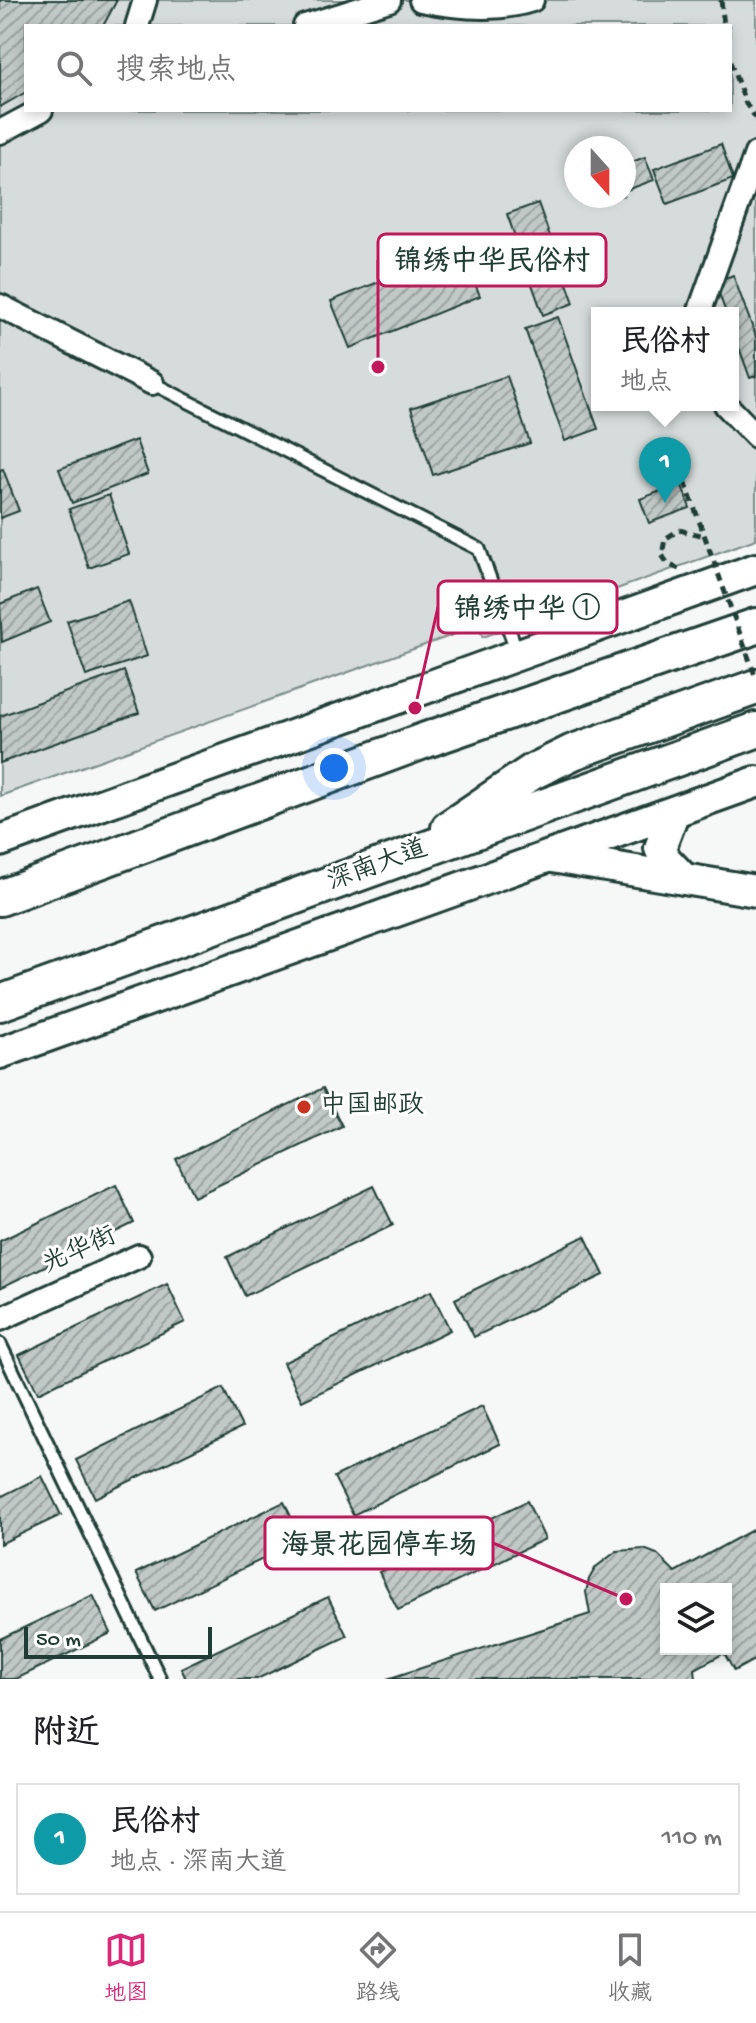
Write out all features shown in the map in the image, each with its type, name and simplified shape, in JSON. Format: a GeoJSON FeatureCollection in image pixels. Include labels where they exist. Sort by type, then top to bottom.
{"type":"FeatureCollection","features":[{"type":"Feature","properties":{"kind":"main road"},"geometry":{"type":"LineString","coordinates":[[0,841],[756,569]]}},
{"type":"Feature","properties":{"kind":"main road"},"geometry":{"type":"LineString","coordinates":[[0,898],[426,740],[756,626]]}},
{"type":"Feature","properties":{"kind":"main road"},"geometry":{"type":"LineString","coordinates":[[405,857],[532,772],[559,759],[756,687]]}},
{"type":"Feature","properties":{"kind":"main road","name":"深南大道"},"geometry":{"type":"LineString","coordinates":[[0,1003],[756,730]]}},
{"type":"Feature","properties":{"kind":"main road"},"geometry":{"type":"LineString","coordinates":[[0,1053],[756,782]]}},
{"type":"Feature","properties":{"kind":"main road"},"geometry":{"type":"LineString","coordinates":[[673,814],[660,848],[665,859],[684,879]]}},
{"type":"Feature","properties":{"kind":"main road"},"geometry":{"type":"LineString","coordinates":[[550,856],[756,891]]}},
{"type":"Feature","properties":{"kind":"street"},"geometry":{"type":"LineString","coordinates":[[311,24],[389,0]]}},
{"type":"Feature","properties":{"kind":"street"},"geometry":{"type":"LineString","coordinates":[[421,0],[450,6],[517,5],[532,0]]}},
{"type":"Feature","properties":{"kind":"street"},"geometry":{"type":"LineString","coordinates":[[0,132],[37,112]]}},
{"type":"Feature","properties":{"kind":"street"},"geometry":{"type":"LineString","coordinates":[[701,307],[756,154]]}},
{"type":"Feature","properties":{"kind":"street"},"geometry":{"type":"LineString","coordinates":[[0,306],[152,383]]}},
{"type":"Feature","properties":{"kind":"street"},"geometry":{"type":"LineString","coordinates":[[732,411],[756,436]]}},
{"type":"Feature","properties":{"kind":"street","name":"光华街"},"geometry":{"type":"LineString","coordinates":[[0,1319],[139,1256]]}},
{"type":"Feature","properties":{"kind":"lane"},"geometry":{"type":"LineString","coordinates":[[152,383],[479,549],[519,656]]}},
{"type":"Feature","properties":{"kind":"lane"},"geometry":{"type":"LineString","coordinates":[[0,1344],[160,1679]]}},
{"type":"Feature","properties":{"kind":"path"},"geometry":{"type":"LineString","coordinates":[[721,0],[724,24]]}},
{"type":"Feature","properties":{"kind":"path"},"geometry":{"type":"LineString","coordinates":[[732,67],[746,104],[756,118]]}},
{"type":"Feature","properties":{"kind":"path"},"geometry":{"type":"LineString","coordinates":[[685,482],[756,678]]}},
{"type":"Feature","properties":{"kind":"path"},"geometry":{"type":"LineString","coordinates":[[685,569],[675,568],[665,560],[662,549],[665,539],[679,530],[705,536]]}},
{"type":"Feature","properties":{"kind":"shaded area"},"geometry":{"type":"Polygon","coordinates":[[[0,0],[756,0],[756,539],[483,637],[478,626],[0,796],[0,0]]]}},
{"type":"Feature","properties":{"kind":"building"},"geometry":{"type":"Polygon","coordinates":[[[0,0],[117,0],[104,24],[24,24],[24,93],[0,107],[0,0]]]}},
{"type":"Feature","properties":{"kind":"building"},"geometry":{"type":"Polygon","coordinates":[[[721,144],[733,179],[667,204],[654,169],[721,144]]]}},
{"type":"Feature","properties":{"kind":"building"},"geometry":{"type":"Polygon","coordinates":[[[645,157],[654,180],[636,187],[636,160],[645,157]]]}},
{"type":"Feature","properties":{"kind":"building"},"geometry":{"type":"Polygon","coordinates":[[[538,203],[574,303],[543,315],[507,214],[538,203]]]}},
{"type":"Feature","properties":{"kind":"building"},"geometry":{"type":"Polygon","coordinates":[[[461,249],[480,296],[350,348],[331,301],[461,249]]]}},
{"type":"Feature","properties":{"kind":"building"},"geometry":{"type":"Polygon","coordinates":[[[733,275],[756,337],[756,376],[750,378],[739,348],[739,307],[724,307],[715,282],[733,275]]]}},
{"type":"Feature","properties":{"kind":"building"},"geometry":{"type":"Polygon","coordinates":[[[558,317],[598,429],[565,441],[525,329],[558,317]]]}},
{"type":"Feature","properties":{"kind":"building"},"geometry":{"type":"Polygon","coordinates":[[[507,376],[530,443],[433,475],[411,408],[507,376]]]}},
{"type":"Feature","properties":{"kind":"building"},"geometry":{"type":"Polygon","coordinates":[[[136,440],[148,474],[72,503],[59,469],[136,440]]]}},
{"type":"Feature","properties":{"kind":"building"},"geometry":{"type":"Polygon","coordinates":[[[3,469],[19,511],[0,518],[0,470],[3,469]]]}},
{"type":"Feature","properties":{"kind":"building"},"geometry":{"type":"Polygon","coordinates":[[[681,483],[690,508],[649,523],[640,499],[681,483]]]}},
{"type":"Feature","properties":{"kind":"building"},"geometry":{"type":"Polygon","coordinates":[[[109,495],[129,554],[89,568],[69,509],[109,495]]]}},
{"type":"Feature","properties":{"kind":"building"},"geometry":{"type":"Polygon","coordinates":[[[37,589],[50,622],[2,642],[0,604],[37,589]]]}},
{"type":"Feature","properties":{"kind":"building"},"geometry":{"type":"Polygon","coordinates":[[[129,601],[147,656],[86,676],[67,621],[129,601]]]}},
{"type":"Feature","properties":{"kind":"building"},"geometry":{"type":"Polygon","coordinates":[[[124,671],[139,713],[0,763],[0,716],[124,671]]]}},
{"type":"Feature","properties":{"kind":"building"},"geometry":{"type":"Polygon","coordinates":[[[323,1088],[342,1126],[194,1197],[176,1159],[323,1088]]]}},
{"type":"Feature","properties":{"kind":"building"},"geometry":{"type":"Polygon","coordinates":[[[116,1185],[134,1223],[0,1288],[0,1241],[116,1185]]]}},
{"type":"Feature","properties":{"kind":"building"},"geometry":{"type":"Polygon","coordinates":[[[374,1186],[393,1225],[245,1296],[227,1257],[374,1186]]]}},
{"type":"Feature","properties":{"kind":"building"},"geometry":{"type":"Polygon","coordinates":[[[585,1236],[604,1275],[474,1337],[455,1299],[585,1236]]]}},
{"type":"Feature","properties":{"kind":"building"},"geometry":{"type":"Polygon","coordinates":[[[167,1284],[185,1322],[38,1393],[19,1355],[167,1284]]]}},
{"type":"Feature","properties":{"kind":"building"},"geometry":{"type":"Polygon","coordinates":[[[431,1291],[450,1330],[302,1401],[283,1363],[431,1291]]]}},
{"type":"Feature","properties":{"kind":"building"},"geometry":{"type":"Polygon","coordinates":[[[223,1388],[242,1427],[95,1498],[76,1460],[223,1388]]]}},
{"type":"Feature","properties":{"kind":"building"},"geometry":{"type":"Polygon","coordinates":[[[482,1406],[500,1444],[353,1515],[334,1477],[482,1406]]]}},
{"type":"Feature","properties":{"kind":"building"},"geometry":{"type":"Polygon","coordinates":[[[42,1476],[61,1515],[0,1544],[0,1497],[42,1476]]]}},
{"type":"Feature","properties":{"kind":"building"},"geometry":{"type":"Polygon","coordinates":[[[527,1501],[545,1539],[398,1610],[379,1572],[527,1501]]]}},
{"type":"Feature","properties":{"kind":"building"},"geometry":{"type":"Polygon","coordinates":[[[284,1502],[302,1540],[155,1611],[136,1573],[284,1502]]]}},
{"type":"Feature","properties":{"kind":"building"},"geometry":{"type":"Polygon","coordinates":[[[756,1528],[756,1659],[734,1671],[725,1655],[732,1655],[732,1583],[660,1583],[660,1655],[720,1655],[695,1669],[696,1679],[387,1679],[590,1614],[586,1592],[596,1567],[617,1551],[644,1549],[657,1554],[675,1572],[756,1528]]]}},
{"type":"Feature","properties":{"kind":"building"},"geometry":{"type":"Polygon","coordinates":[[[93,1595],[111,1633],[16,1679],[0,1679],[0,1639],[93,1595]]]}},
{"type":"Feature","properties":{"kind":"building"},"geometry":{"type":"Polygon","coordinates":[[[328,1597],[347,1636],[257,1679],[186,1679],[181,1668],[328,1597]]]}},
{"type":"Feature","properties":{"kind":"place","name":"锦绣中华民俗村"},"geometry":{"type":"Point","coordinates":[378,367]}},
{"type":"Feature","properties":{"kind":"place","name":"民俗村"},"geometry":{"type":"Point","coordinates":[665,503]}},
{"type":"Feature","properties":{"kind":"place","name":"锦绣中华 ①"},"geometry":{"type":"Point","coordinates":[415,708]}},
{"type":"Feature","properties":{"kind":"place","name":"中国邮政"},"geometry":{"type":"Point","coordinates":[304,1107]}},
{"type":"Feature","properties":{"kind":"place","name":"海景花园停车场"},"geometry":{"type":"Point","coordinates":[626,1599]}}]}
